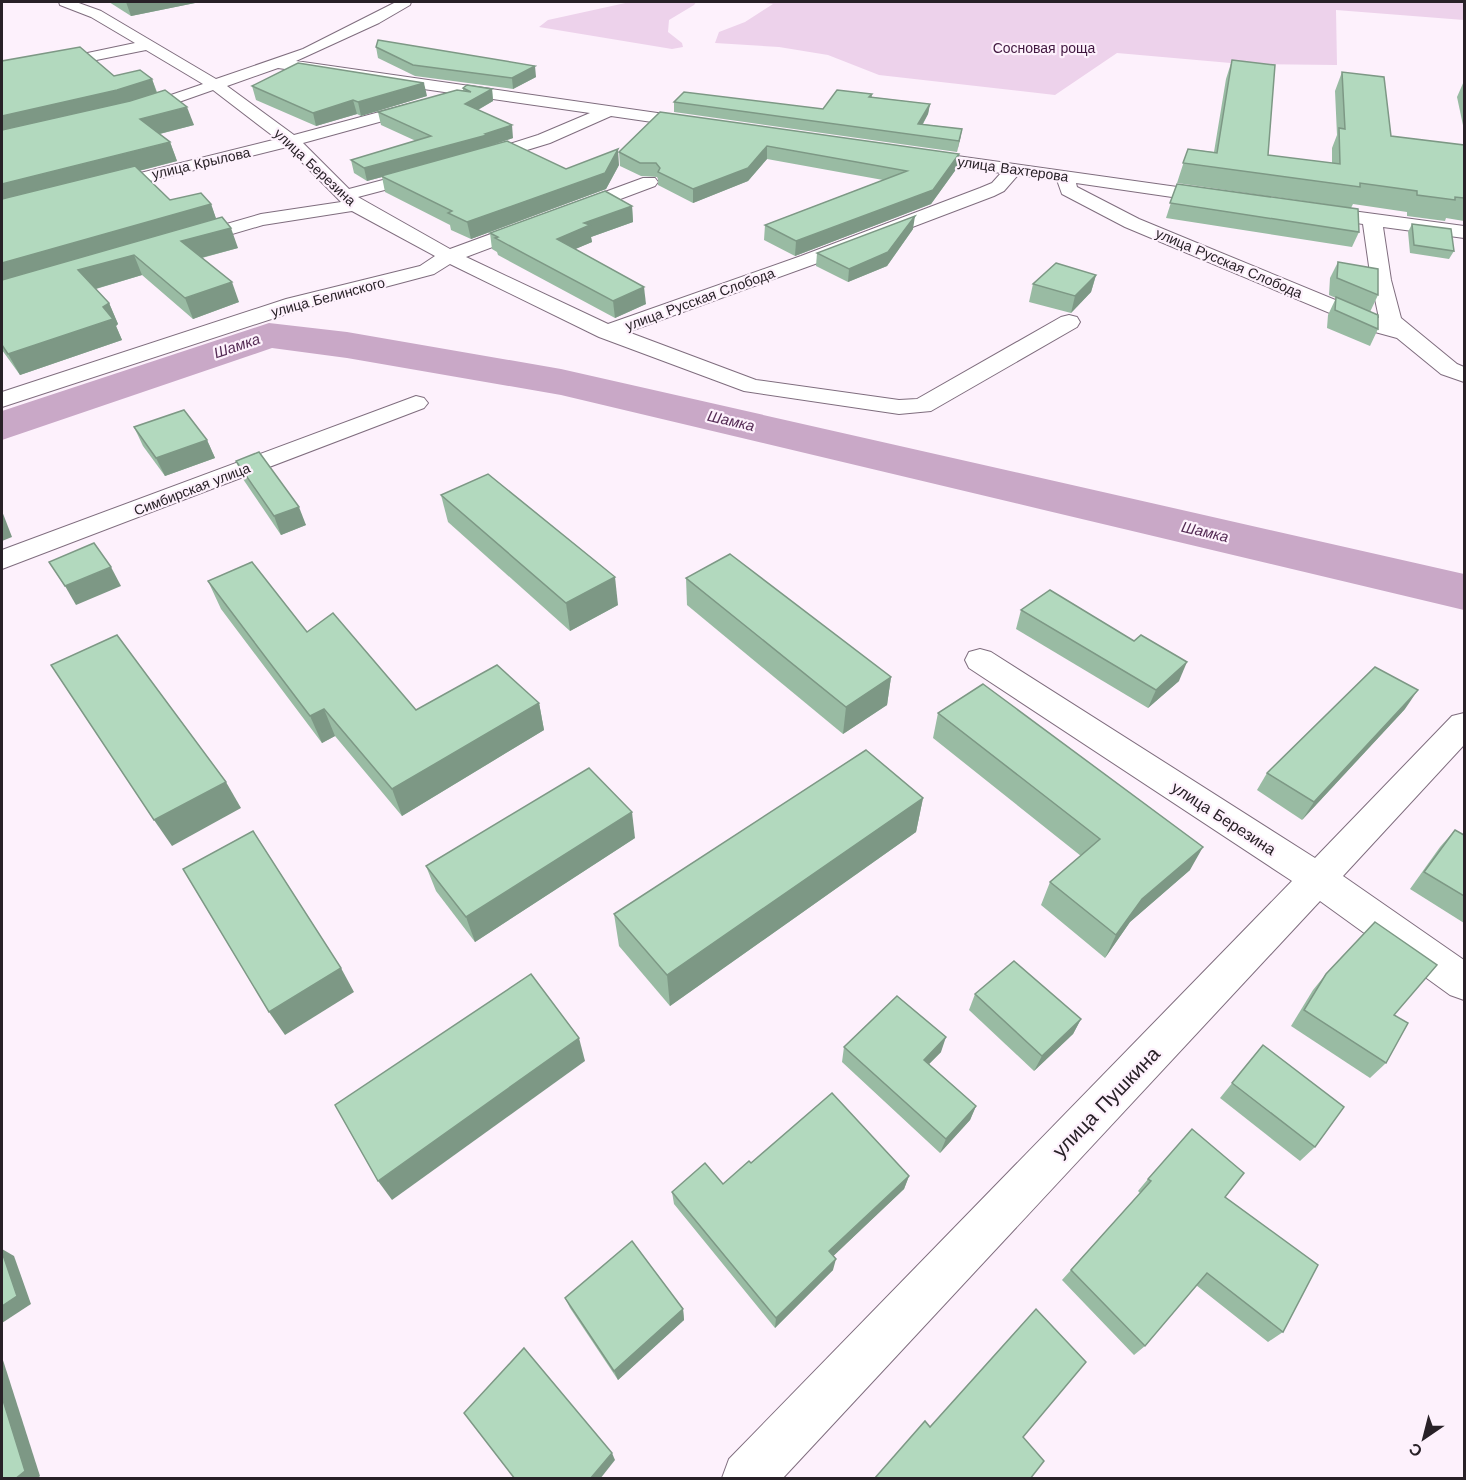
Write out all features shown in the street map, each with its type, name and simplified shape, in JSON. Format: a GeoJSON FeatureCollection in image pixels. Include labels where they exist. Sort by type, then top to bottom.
{"type":"FeatureCollection","features":[{"type":"Feature","properties":{"kind":"street","name":"улица Березина"},"geometry":{"type":"LineString","coordinates":[[65,2],[88,10],[216,85],[293,143],[350,200],[449,256],[607,332]]}},
{"type":"Feature","properties":{"kind":"street"},"geometry":{"type":"LineString","coordinates":[[118,117],[277,63],[343,35],[405,2]]}},
{"type":"Feature","properties":{"kind":"street"},"geometry":{"type":"LineString","coordinates":[[2,75],[149,45]]}},
{"type":"Feature","properties":{"kind":"street"},"geometry":{"type":"LineString","coordinates":[[277,63],[714,126]]}},
{"type":"Feature","properties":{"kind":"street","name":"улица Крылова"},"geometry":{"type":"LineString","coordinates":[[82,193],[221,157],[293,143],[470,92]]}},
{"type":"Feature","properties":{"kind":"street"},"geometry":{"type":"LineString","coordinates":[[465,164],[544,139],[610,111]]}},
{"type":"Feature","properties":{"kind":"street","name":"улица Вахтерова"},"geometry":{"type":"LineString","coordinates":[[899,152],[1233,200]]}},
{"type":"Feature","properties":{"kind":"street"},"geometry":{"type":"LineString","coordinates":[[171,246],[261,220],[350,200],[443,169]]}},
{"type":"Feature","properties":{"kind":"street","name":"улица Русская Слобода"},"geometry":{"type":"LineString","coordinates":[[607,332],[808,261],[987,192],[998,187],[1014,169]]}},
{"type":"Feature","properties":{"kind":"street","name":"улица Русская Слобода"},"geometry":{"type":"LineString","coordinates":[[1065,176],[1068,190],[1132,223],[1383,327],[1406,333]]}},
{"type":"Feature","properties":{"kind":"street","name":"улица Белинского"},"geometry":{"type":"LineString","coordinates":[[2,400],[294,304],[427,270],[449,256],[649,182]]}},
{"type":"Feature","properties":{"kind":"street"},"geometry":{"type":"LineString","coordinates":[[1303,210],[1464,232]]}},
{"type":"Feature","properties":{"kind":"street"},"geometry":{"type":"LineString","coordinates":[[1372,220],[1381,280],[1391,321],[1449,369],[1464,375]]}},
{"type":"Feature","properties":{"kind":"street","name":"улица Русская Слобода"},"geometry":{"type":"LineString","coordinates":[[607,332],[752,386],[899,407],[922,406],[1069,322]]}},
{"type":"Feature","properties":{"kind":"street","name":"Симбирская улица"},"geometry":{"type":"LineString","coordinates":[[2,560],[416,403]]}},
{"type":"Feature","properties":{"kind":"street","name":"улица Березина"},"geometry":{"type":"LineString","coordinates":[[980,660],[1318,879],[1464,982]]}},
{"type":"Feature","properties":{"kind":"street","name":"улица Пушкина"},"geometry":{"type":"LineString","coordinates":[[748,1479],[1464,725]]}},
{"type":"Feature","properties":{"kind":"green space"},"geometry":{"type":"Polygon","coordinates":[[[630,2],[696,2],[669,20],[668,32],[682,43],[683,47],[672,49],[539,27],[548,20],[630,2]]]}},
{"type":"Feature","properties":{"kind":"green space","name":"Сосновая роща"},"geometry":{"type":"Polygon","coordinates":[[[756,2],[1464,2],[1464,20],[1336,10],[1337,65],[1242,64],[1117,53],[1055,95],[879,75],[828,55],[779,47],[715,43],[719,32],[745,22],[773,4],[756,2]]]}},
{"type":"Feature","properties":{"kind":"building"},"geometry":{"type":"Polygon","coordinates":[[[378,40],[535,66],[512,78],[413,65],[376,47],[378,40]]]}},
{"type":"Feature","properties":{"kind":"building"},"geometry":{"type":"Polygon","coordinates":[[[80,47],[114,76],[140,70],[152,79],[117,90],[2,116],[2,61],[80,47]]]}},
{"type":"Feature","properties":{"kind":"building"},"geometry":{"type":"Polygon","coordinates":[[[1232,60],[1275,65],[1268,155],[1340,164],[1339,128],[1345,129],[1342,72],[1384,77],[1391,136],[1464,145],[1464,198],[1455,197],[1455,200],[1417,195],[1417,191],[1360,183],[1360,187],[1183,163],[1188,149],[1217,153],[1232,60]]]}},
{"type":"Feature","properties":{"kind":"building"},"geometry":{"type":"Polygon","coordinates":[[[298,63],[424,83],[358,102],[353,100],[313,113],[252,86],[298,63]]]}},
{"type":"Feature","properties":{"kind":"building"},"geometry":{"type":"Polygon","coordinates":[[[467,85],[492,89],[465,104],[512,125],[485,134],[487,135],[364,168],[351,160],[431,136],[378,112],[457,90],[471,92],[463,88],[467,85]]]}},
{"type":"Feature","properties":{"kind":"building"},"geometry":{"type":"Polygon","coordinates":[[[165,90],[187,107],[140,119],[170,142],[2,184],[2,130],[130,101],[165,90]]]}},
{"type":"Feature","properties":{"kind":"building"},"geometry":{"type":"Polygon","coordinates":[[[837,90],[872,94],[869,97],[930,104],[918,124],[962,129],[959,141],[674,102],[684,92],[823,109],[837,90]]]}},
{"type":"Feature","properties":{"kind":"building"},"geometry":{"type":"Polygon","coordinates":[[[660,112],[959,154],[933,190],[796,241],[765,225],[907,171],[767,146],[748,168],[693,189],[658,172],[660,168],[656,163],[640,163],[619,152],[660,112]]]}},
{"type":"Feature","properties":{"kind":"building"},"geometry":{"type":"Polygon","coordinates":[[[507,141],[566,169],[618,149],[605,173],[467,222],[448,213],[452,211],[381,176],[507,141]]]}},
{"type":"Feature","properties":{"kind":"building"},"geometry":{"type":"Polygon","coordinates":[[[135,166],[170,200],[201,193],[211,204],[2,263],[2,199],[135,166]]]}},
{"type":"Feature","properties":{"kind":"building"},"geometry":{"type":"Polygon","coordinates":[[[1177,184],[1358,209],[1359,232],[1170,203],[1177,184]]]}},
{"type":"Feature","properties":{"kind":"building"},"geometry":{"type":"Polygon","coordinates":[[[605,191],[632,206],[584,223],[590,225],[557,239],[644,287],[613,301],[495,238],[498,237],[490,233],[605,191]]]}},
{"type":"Feature","properties":{"kind":"building"},"geometry":{"type":"Polygon","coordinates":[[[915,216],[888,252],[849,269],[817,253],[915,216]]]}},
{"type":"Feature","properties":{"kind":"building"},"geometry":{"type":"Polygon","coordinates":[[[222,217],[231,228],[181,241],[232,282],[185,298],[134,255],[78,270],[109,303],[103,307],[113,319],[8,354],[2,345],[2,280],[222,217]]]}},
{"type":"Feature","properties":{"kind":"building"},"geometry":{"type":"Polygon","coordinates":[[[1412,224],[1451,229],[1454,251],[1414,245],[1412,224]]]}},
{"type":"Feature","properties":{"kind":"building"},"geometry":{"type":"Polygon","coordinates":[[[1338,262],[1378,269],[1378,295],[1337,278],[1338,262]]]}},
{"type":"Feature","properties":{"kind":"building"},"geometry":{"type":"Polygon","coordinates":[[[1056,263],[1096,275],[1075,296],[1033,284],[1056,263]]]}},
{"type":"Feature","properties":{"kind":"building"},"geometry":{"type":"Polygon","coordinates":[[[1336,297],[1378,315],[1378,329],[1335,310],[1336,297]]]}},
{"type":"Feature","properties":{"kind":"building"},"geometry":{"type":"Polygon","coordinates":[[[184,410],[207,440],[156,458],[134,427],[184,410]]]}},
{"type":"Feature","properties":{"kind":"building"},"geometry":{"type":"Polygon","coordinates":[[[259,452],[299,507],[274,516],[236,461],[259,452]]]}},
{"type":"Feature","properties":{"kind":"building"},"geometry":{"type":"Polygon","coordinates":[[[488,474],[615,577],[566,603],[441,495],[488,474]]]}},
{"type":"Feature","properties":{"kind":"building"},"geometry":{"type":"Polygon","coordinates":[[[94,543],[111,567],[65,586],[49,562],[94,543]]]}},
{"type":"Feature","properties":{"kind":"building"},"geometry":{"type":"Polygon","coordinates":[[[730,554],[891,677],[846,707],[686,578],[730,554]]]}},
{"type":"Feature","properties":{"kind":"building"},"geometry":{"type":"Polygon","coordinates":[[[252,562],[307,632],[333,613],[416,710],[497,665],[539,703],[392,789],[324,709],[310,716],[208,581],[252,562]]]}},
{"type":"Feature","properties":{"kind":"building"},"geometry":{"type":"Polygon","coordinates":[[[1050,590],[1134,641],[1141,635],[1187,662],[1156,690],[1021,610],[1050,590]]]}},
{"type":"Feature","properties":{"kind":"building"},"geometry":{"type":"Polygon","coordinates":[[[117,635],[226,782],[154,820],[51,665],[117,635]]]}},
{"type":"Feature","properties":{"kind":"building"},"geometry":{"type":"Polygon","coordinates":[[[1375,667],[1418,690],[1314,802],[1267,773],[1375,667]]]}},
{"type":"Feature","properties":{"kind":"building"},"geometry":{"type":"Polygon","coordinates":[[[983,684],[1203,847],[1142,899],[1116,935],[1050,882],[1100,839],[938,713],[983,684]]]}},
{"type":"Feature","properties":{"kind":"building"},"geometry":{"type":"Polygon","coordinates":[[[866,750],[923,798],[667,975],[614,914],[866,750]]]}},
{"type":"Feature","properties":{"kind":"building"},"geometry":{"type":"Polygon","coordinates":[[[589,768],[632,812],[466,917],[426,866],[589,768]]]}},
{"type":"Feature","properties":{"kind":"building"},"geometry":{"type":"Polygon","coordinates":[[[1455,830],[1464,835],[1464,896],[1424,872],[1455,830]]]}},
{"type":"Feature","properties":{"kind":"building"},"geometry":{"type":"Polygon","coordinates":[[[253,831],[341,968],[269,1012],[183,869],[253,831]]]}},
{"type":"Feature","properties":{"kind":"building"},"geometry":{"type":"Polygon","coordinates":[[[1375,922],[1437,965],[1394,1015],[1408,1023],[1386,1063],[1304,1010],[1326,974],[1375,922]]]}},
{"type":"Feature","properties":{"kind":"building"},"geometry":{"type":"Polygon","coordinates":[[[1014,961],[1081,1019],[1042,1056],[975,994],[1014,961]]]}},
{"type":"Feature","properties":{"kind":"building"},"geometry":{"type":"Polygon","coordinates":[[[531,974],[579,1038],[378,1181],[335,1105],[531,974]]]}},
{"type":"Feature","properties":{"kind":"building"},"geometry":{"type":"Polygon","coordinates":[[[897,996],[946,1037],[924,1060],[976,1106],[946,1139],[844,1047],[897,996]]]}},
{"type":"Feature","properties":{"kind":"building"},"geometry":{"type":"Polygon","coordinates":[[[1263,1045],[1344,1107],[1315,1147],[1232,1083],[1263,1045]]]}},
{"type":"Feature","properties":{"kind":"building"},"geometry":{"type":"Polygon","coordinates":[[[832,1093],[909,1176],[829,1251],[836,1259],[776,1318],[672,1192],[705,1163],[723,1184],[749,1161],[751,1163],[832,1093]]]}},
{"type":"Feature","properties":{"kind":"building"},"geometry":{"type":"Polygon","coordinates":[[[1192,1129],[1244,1173],[1225,1197],[1318,1265],[1283,1332],[1207,1273],[1145,1346],[1071,1270],[1151,1181],[1148,1179],[1192,1129]]]}},
{"type":"Feature","properties":{"kind":"building"},"geometry":{"type":"Polygon","coordinates":[[[632,1241],[683,1309],[614,1371],[565,1298],[632,1241]]]}},
{"type":"Feature","properties":{"kind":"building"},"geometry":{"type":"Polygon","coordinates":[[[2,1252],[17,1296],[2,1306],[2,1252]]]}},
{"type":"Feature","properties":{"kind":"building"},"geometry":{"type":"Polygon","coordinates":[[[1036,1309],[1086,1362],[1023,1437],[1044,1461],[1030,1479],[874,1479],[925,1421],[930,1427],[1036,1309]]]}},
{"type":"Feature","properties":{"kind":"building"},"geometry":{"type":"Polygon","coordinates":[[[524,1348],[612,1453],[590,1479],[515,1479],[464,1413],[524,1348]]]}},
{"type":"Feature","properties":{"kind":"building"},"geometry":{"type":"Polygon","coordinates":[[[2,1397],[25,1471],[15,1479],[2,1479],[2,1397]]]}},
{"type":"Feature","properties":{"kind":"waterway","name":"Шамка"},"geometry":{"type":"LineString","coordinates":[[2,426],[269,335],[347,345],[561,382],[1464,592]]}}]}
